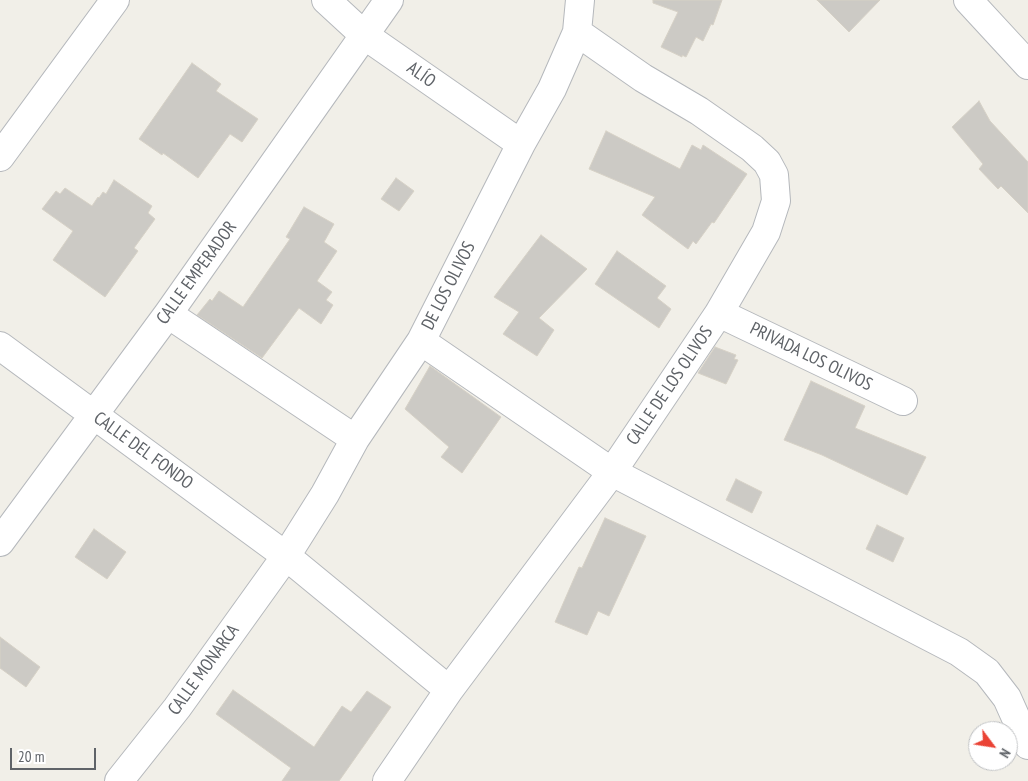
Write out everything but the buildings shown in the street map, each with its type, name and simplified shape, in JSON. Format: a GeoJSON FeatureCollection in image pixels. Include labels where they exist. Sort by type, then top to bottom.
{"type":"FeatureCollection","features":[{"type":"Feature","properties":{"kind":"street"},"geometry":{"type":"LineString","coordinates":[[0,156],[115,0]]}},
{"type":"Feature","properties":{"kind":"street","name":"ALÍO"},"geometry":{"type":"LineString","coordinates":[[326,0],[364,35],[521,144]]}},
{"type":"Feature","properties":{"kind":"street","name":"CALLE EMPERADOR"},"geometry":{"type":"LineString","coordinates":[[0,542],[168,314],[390,0]]}},
{"type":"Feature","properties":{"kind":"street","name":"DE LOS OLIVOS"},"geometry":{"type":"LineString","coordinates":[[286,556],[325,494],[355,440],[421,341],[521,144],[552,89],[577,32],[580,0]]}},
{"type":"Feature","properties":{"kind":"street"},"geometry":{"type":"LineString","coordinates":[[968,0],[1028,64]]}},
{"type":"Feature","properties":{"kind":"street","name":"CALLE DE LOS OLIVOS"},"geometry":{"type":"LineString","coordinates":[[392,780],[449,690],[612,472],[719,313],[766,232],[776,201],[774,175],[767,162],[752,148],[699,111],[643,78],[577,32]]}},
{"type":"Feature","properties":{"kind":"street","name":"PRIVADA LOS OLIVOS"},"geometry":{"type":"LineString","coordinates":[[719,313],[903,401]]}},
{"type":"Feature","properties":{"kind":"street"},"geometry":{"type":"LineString","coordinates":[[168,314],[355,440]]}},
{"type":"Feature","properties":{"kind":"street"},"geometry":{"type":"LineString","coordinates":[[421,341],[612,472],[959,652],[986,672],[1007,698],[1028,745]]}},
{"type":"Feature","properties":{"kind":"street","name":"CALLE DEL FONDO"},"geometry":{"type":"LineString","coordinates":[[0,346],[286,556],[449,690]]}},
{"type":"Feature","properties":{"kind":"street","name":"CALLE MONARCA"},"geometry":{"type":"LineString","coordinates":[[119,781],[177,708],[286,556]]}}]}
